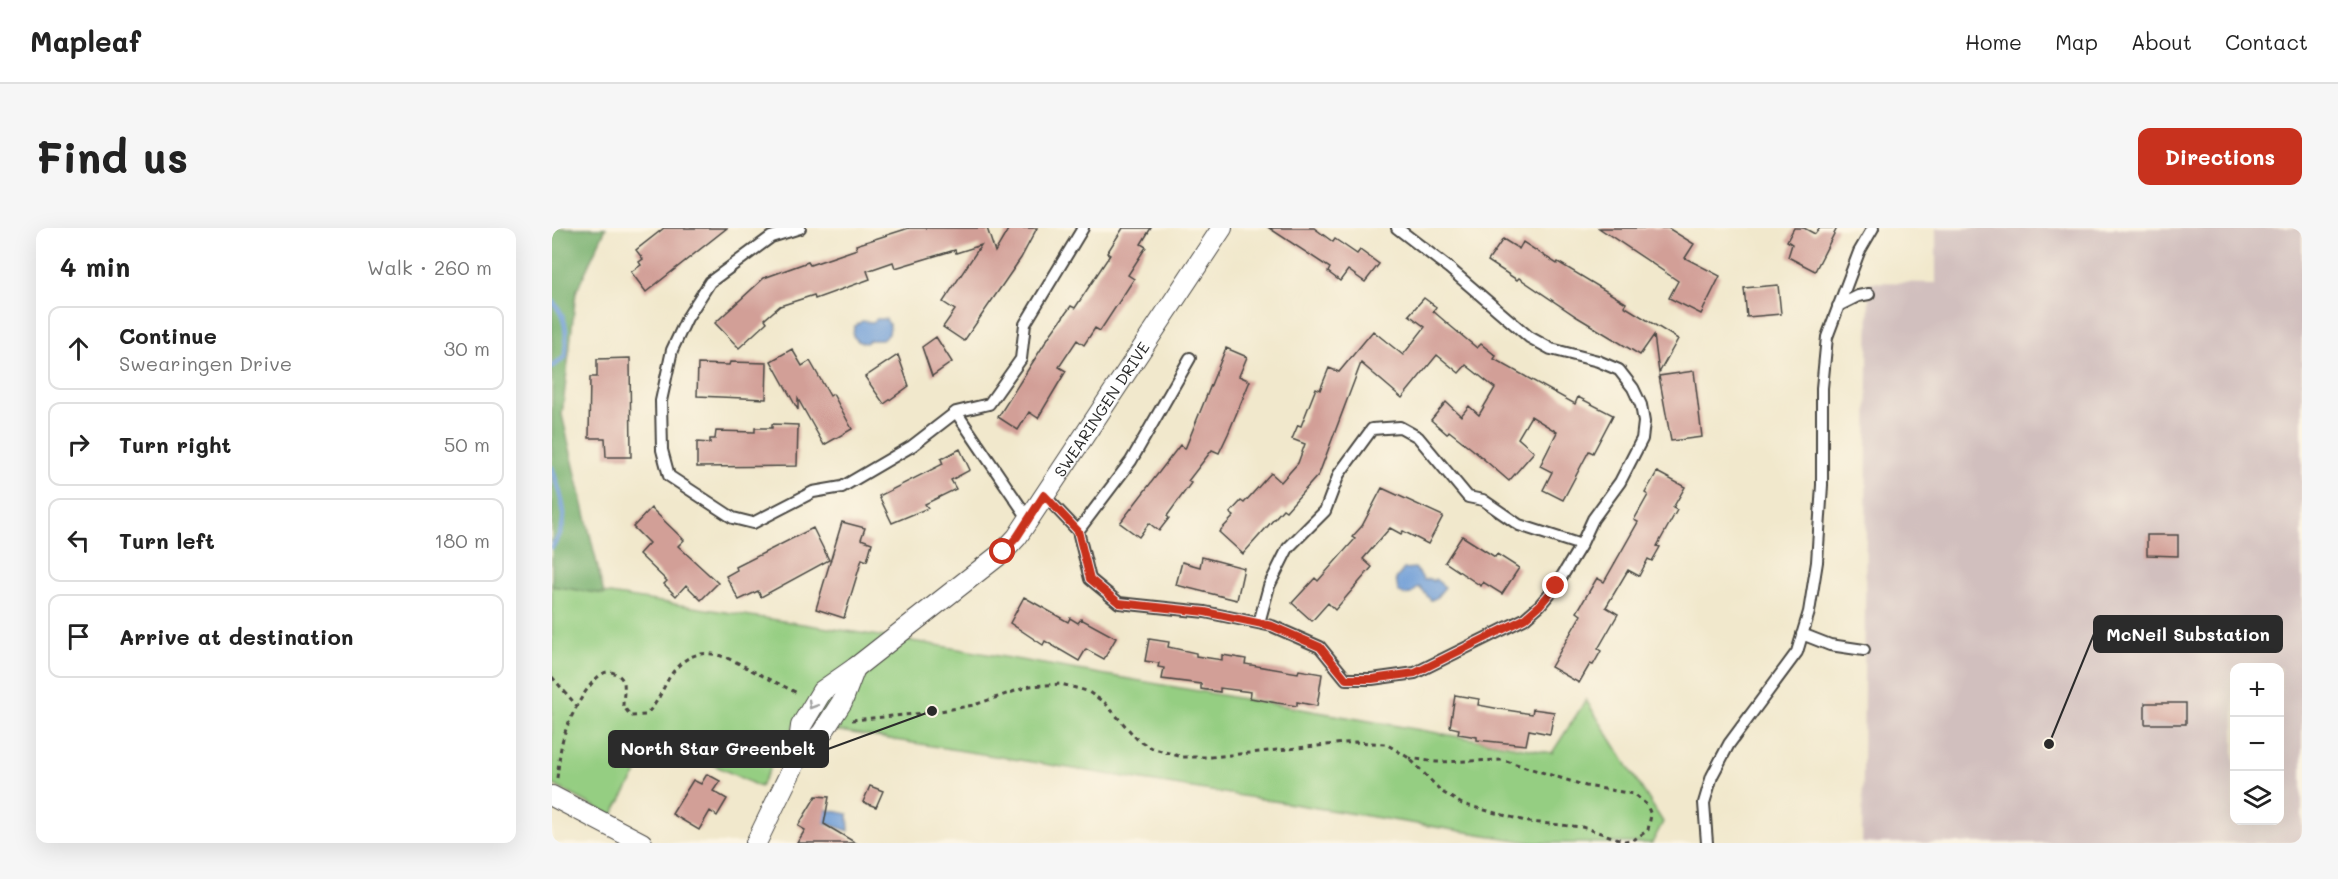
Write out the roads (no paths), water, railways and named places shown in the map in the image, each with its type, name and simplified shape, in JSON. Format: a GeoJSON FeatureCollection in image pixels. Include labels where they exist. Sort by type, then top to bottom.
{"type":"FeatureCollection","features":[{"type":"Feature","properties":{"kind":"street","name":"SWEARINGEN DRIVE"},"geometry":{"type":"LineString","coordinates":[[756,843],[797,759],[822,733],[842,702],[855,668],[1003,552],[1017,537],[1222,228]]}},
{"type":"Feature","properties":{"kind":"street"},"geometry":{"type":"LineString","coordinates":[[553,790],[642,843]]}},
{"type":"Feature","properties":{"kind":"lane"},"geometry":{"type":"LineString","coordinates":[[800,228],[771,237],[710,282],[687,318],[672,350],[661,400],[662,450],[669,476],[733,518],[753,523],[813,492],[842,487],[912,446],[956,412],[989,404],[1021,359],[1025,324],[1083,228]]}},
{"type":"Feature","properties":{"kind":"lane"},"geometry":{"type":"LineString","coordinates":[[1044,495],[1078,531],[1090,579],[1119,603],[1205,612],[1272,626],[1320,647],[1346,679],[1372,679],[1415,673],[1524,619],[1556,586],[1581,545],[1593,519],[1620,482],[1642,439],[1644,422],[1641,405],[1633,388],[1619,370],[1598,361],[1551,350],[1529,338],[1449,268],[1396,228]]}},
{"type":"Feature","properties":{"kind":"lane"},"geometry":{"type":"LineString","coordinates":[[1707,843],[1704,803],[1712,776],[1729,744],[1797,652],[1809,612],[1817,562],[1822,485],[1822,388],[1827,337],[1859,252],[1873,228]]}},
{"type":"Feature","properties":{"kind":"lane"},"geometry":{"type":"LineString","coordinates":[[1838,306],[1858,296],[1869,294]]}},
{"type":"Feature","properties":{"kind":"lane"},"geometry":{"type":"LineString","coordinates":[[1078,531],[1131,461],[1190,358]]}},
{"type":"Feature","properties":{"kind":"lane"},"geometry":{"type":"LineString","coordinates":[[956,412],[1028,519]]}},
{"type":"Feature","properties":{"kind":"lane"},"geometry":{"type":"LineString","coordinates":[[1259,623],[1269,586],[1288,548],[1325,511],[1339,474],[1372,429],[1400,427],[1418,437],[1468,497],[1483,500],[1519,525],[1581,545]]}},
{"type":"Feature","properties":{"kind":"lane"},"geometry":{"type":"LineString","coordinates":[[1802,634],[1830,645],[1864,650]]}},
{"type":"Feature","properties":{"kind":"water"},"geometry":{"type":"Polygon","coordinates":[[[877,319],[886,319],[890,326],[889,334],[882,340],[870,340],[866,343],[859,342],[853,336],[854,327],[862,321],[873,322],[877,319]]]}},
{"type":"Feature","properties":{"kind":"water"},"geometry":{"type":"Polygon","coordinates":[[[1415,568],[1424,580],[1433,581],[1435,579],[1445,587],[1436,598],[1431,600],[1419,587],[1411,594],[1404,595],[1398,591],[1396,579],[1404,569],[1415,568]]]}},
{"type":"Feature","properties":{"kind":"water"},"geometry":{"type":"Polygon","coordinates":[[[824,809],[848,814],[849,831],[822,822],[824,809]]]}},
{"type":"Feature","properties":{"kind":"waterway"},"geometry":{"type":"LineString","coordinates":[[552,301],[564,320],[566,341],[565,357],[552,367]]}},
{"type":"Feature","properties":{"kind":"waterway"},"geometry":{"type":"LineString","coordinates":[[552,468],[564,518],[552,547]]}},
{"type":"Feature","properties":{"kind":"place","name":"North Star Greenbelt"},"geometry":{"type":"Point","coordinates":[932,711]}},
{"type":"Feature","properties":{"kind":"place","name":"McNeil Substation"},"geometry":{"type":"Point","coordinates":[2049,744]}}]}
